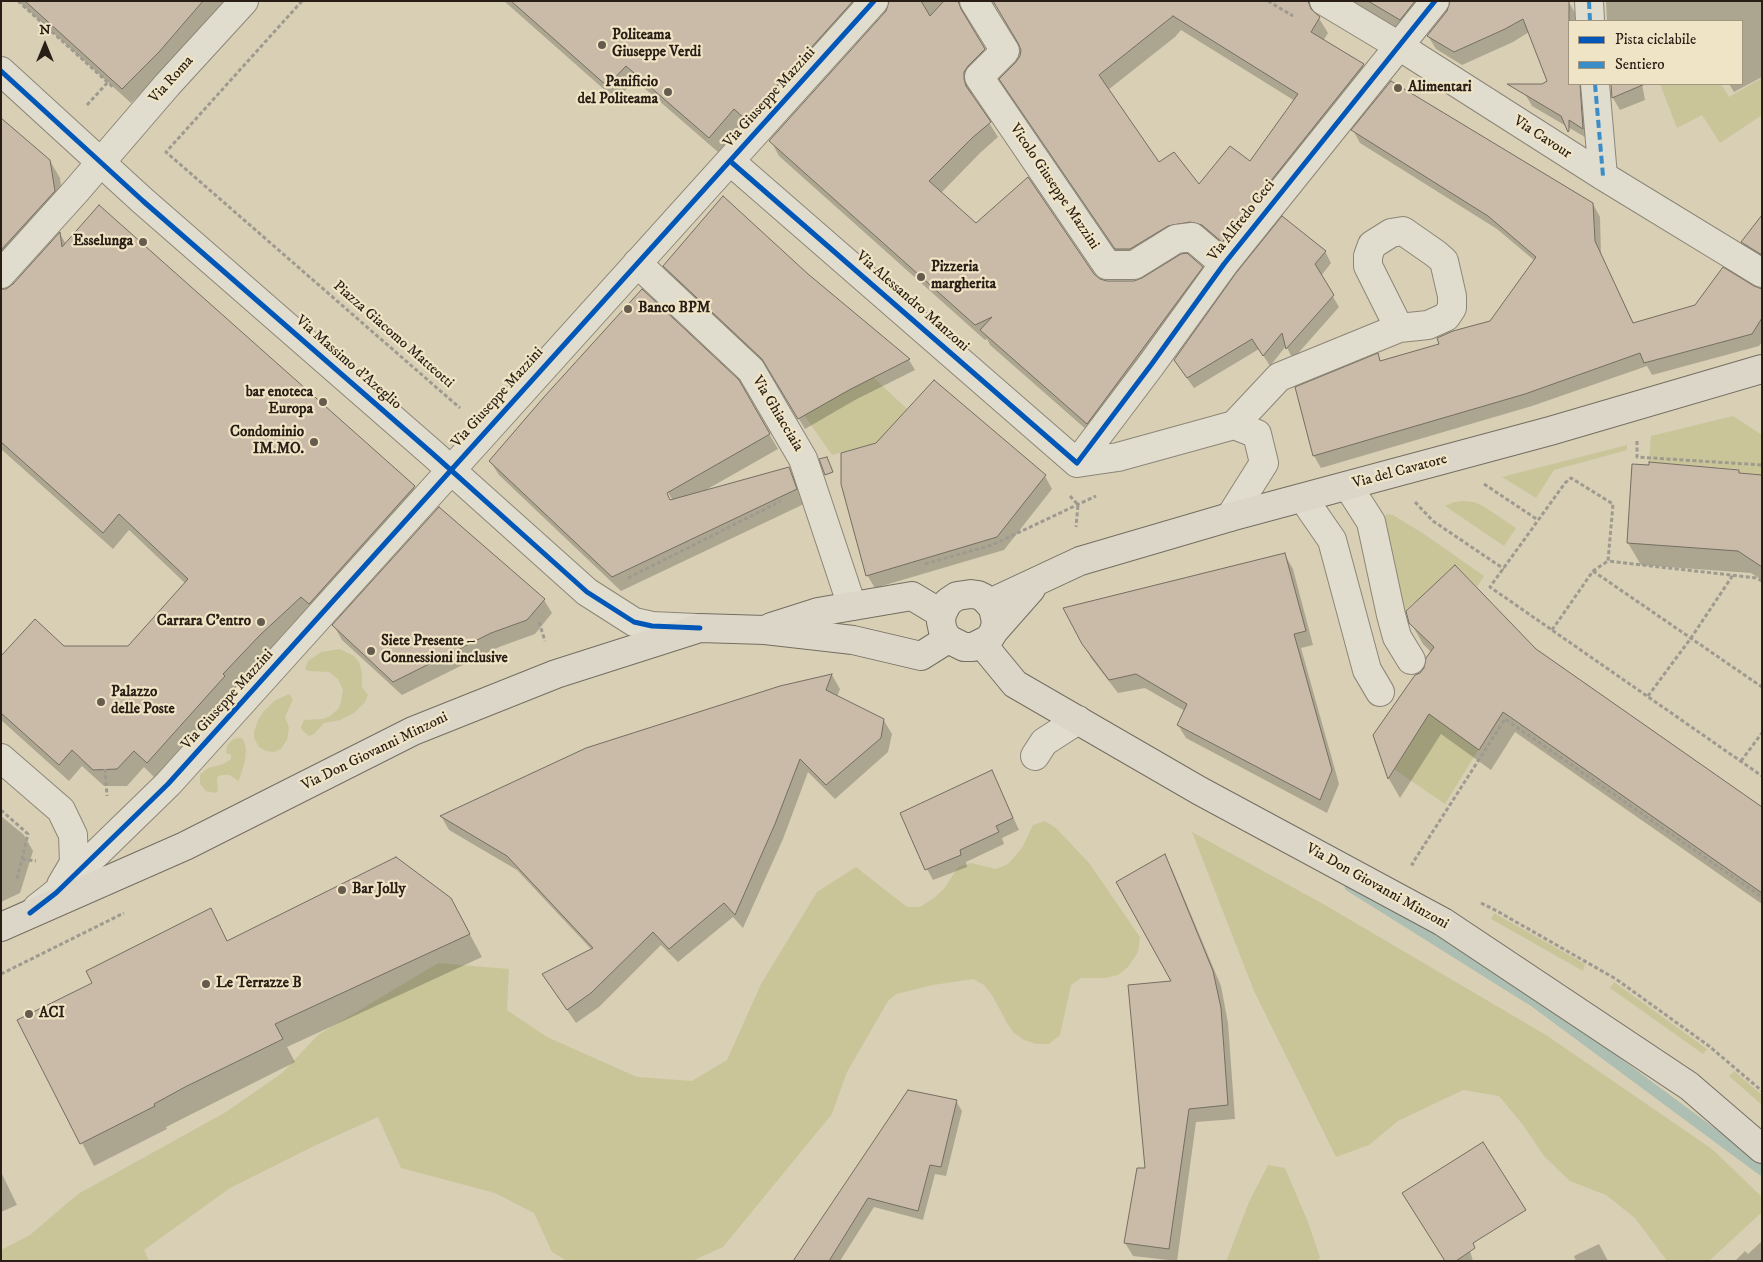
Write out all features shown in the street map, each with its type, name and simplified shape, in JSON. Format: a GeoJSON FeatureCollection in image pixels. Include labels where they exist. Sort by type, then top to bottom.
{"type":"FeatureCollection","features":[{"type":"Feature","properties":{"kind":"main road","name":"Via del Cavatore"},"geometry":{"type":"LineString","coordinates":[[990,603],[1080,561],[1230,517],[1454,457],[1762,369]]}},
{"type":"Feature","properties":{"kind":"main road","name":"Via del Cavatore"},"geometry":{"type":"LineString","coordinates":[[988,638],[1041,578]]}},
{"type":"Feature","properties":{"kind":"main road"},"geometry":{"type":"LineString","coordinates":[[971,594],[978,595],[990,603],[995,613],[996,622],[988,638],[973,648],[964,648],[945,627],[948,602],[957,596],[971,594]]}},
{"type":"Feature","properties":{"kind":"main road","name":"Via Don Giovanni Minzoni"},"geometry":{"type":"LineString","coordinates":[[1,927],[185,846],[413,731],[556,674],[700,628],[765,630],[852,640],[921,656],[945,627],[912,596],[818,612],[765,630]]}},
{"type":"Feature","properties":{"kind":"main road","name":"Via Don Giovanni Minzoni"},"geometry":{"type":"LineString","coordinates":[[988,638],[1015,684],[1200,792],[1443,922],[1689,1086],[1762,1150]]}},
{"type":"Feature","properties":{"kind":"street","name":"Via Roma"},"geometry":{"type":"LineString","coordinates":[[1,274],[76,191],[168,84],[244,1]]}},
{"type":"Feature","properties":{"kind":"street","name":"Via Giuseppe Mazzini"},"geometry":{"type":"LineString","coordinates":[[30,913],[56,893],[168,784],[874,1]]}},
{"type":"Feature","properties":{"kind":"street","name":"Vicolo Giuseppe Mazzini"},"geometry":{"type":"LineString","coordinates":[[974,1],[1005,51],[979,77],[1107,265],[1134,265],[1176,239],[1192,237],[1224,264]]}},
{"type":"Feature","properties":{"kind":"street","name":"Via Cavour"},"geometry":{"type":"LineString","coordinates":[[1324,1],[1399,46],[1603,176],[1762,272]]}},
{"type":"Feature","properties":{"kind":"street","name":"Via Alfredo Ceci"},"geometry":{"type":"LineString","coordinates":[[1077,463],[1224,264],[1435,1]]}},
{"type":"Feature","properties":{"kind":"street"},"geometry":{"type":"LineString","coordinates":[[1589,1],[1590,20]]}},
{"type":"Feature","properties":{"kind":"street","name":"Via Massimo d'Azeglio"},"geometry":{"type":"LineString","coordinates":[[1,72],[143,201],[451,470],[587,592],[634,622],[652,626],[700,628]]}},
{"type":"Feature","properties":{"kind":"street"},"geometry":{"type":"LineString","coordinates":[[1595,85],[1603,176]]}},
{"type":"Feature","properties":{"kind":"street"},"geometry":{"type":"LineString","coordinates":[[101,162],[130,156]]}},
{"type":"Feature","properties":{"kind":"street","name":"Via Alessandro Manzoni"},"geometry":{"type":"LineString","coordinates":[[730,161],[1077,463]]}},
{"type":"Feature","properties":{"kind":"street","name":"Via Ghiacciaia"},"geometry":{"type":"LineString","coordinates":[[638,263],[750,370],[803,459],[852,606]]}},
{"type":"Feature","properties":{"kind":"street"},"geometry":{"type":"LineString","coordinates":[[1077,463],[1118,457],[1234,425],[1279,377],[1399,328]]}},
{"type":"Feature","properties":{"kind":"street"},"geometry":{"type":"LineString","coordinates":[[1230,517],[1264,463],[1257,434],[1234,425]]}},
{"type":"Feature","properties":{"kind":"street"},"geometry":{"type":"LineString","coordinates":[[1348,486],[1371,522],[1391,616],[1398,637],[1411,660]]}},
{"type":"Feature","properties":{"kind":"street"},"geometry":{"type":"LineString","coordinates":[[1303,498],[1332,540],[1367,670],[1380,692]]}},
{"type":"Feature","properties":{"kind":"street"},"geometry":{"type":"LineString","coordinates":[[1035,756],[1044,742],[1078,720]]}},
{"type":"Feature","properties":{"kind":"street"},"geometry":{"type":"LineString","coordinates":[[1,758],[61,810],[73,835],[74,862],[56,893]]}},
{"type":"Feature","properties":{"kind":"path"},"geometry":{"type":"LineString","coordinates":[[18,1],[113,87]]}},
{"type":"Feature","properties":{"kind":"path"},"geometry":{"type":"LineString","coordinates":[[1625,409],[1637,438],[1636,457],[1762,465]]}},
{"type":"Feature","properties":{"kind":"path"},"geometry":{"type":"LineString","coordinates":[[1454,457],[1490,490],[1538,520]]}},
{"type":"Feature","properties":{"kind":"path"},"geometry":{"type":"LineString","coordinates":[[1389,475],[1433,521],[1504,569]]}},
{"type":"Feature","properties":{"kind":"path"},"geometry":{"type":"LineString","coordinates":[[1608,561],[1613,504],[1572,478],[1566,483],[1538,520],[1490,587],[1762,776]]}},
{"type":"Feature","properties":{"kind":"path"},"geometry":{"type":"LineString","coordinates":[[625,579],[812,486]]}},
{"type":"Feature","properties":{"kind":"path"},"geometry":{"type":"LineString","coordinates":[[920,565],[992,545],[1100,494]]}},
{"type":"Feature","properties":{"kind":"path"},"geometry":{"type":"LineString","coordinates":[[1552,630],[1593,571],[1608,561],[1733,575],[1756,578],[1762,581]]}},
{"type":"Feature","properties":{"kind":"path"},"geometry":{"type":"LineString","coordinates":[[1593,571],[1762,687]]}},
{"type":"Feature","properties":{"kind":"path"},"geometry":{"type":"LineString","coordinates":[[1648,696],[1733,575]]}},
{"type":"Feature","properties":{"kind":"path"},"geometry":{"type":"LineString","coordinates":[[1420,868],[1412,864],[1504,718],[1762,897]]}},
{"type":"Feature","properties":{"kind":"path"},"geometry":{"type":"LineString","coordinates":[[1741,761],[1762,733]]}},
{"type":"Feature","properties":{"kind":"path"},"geometry":{"type":"LineString","coordinates":[[105,769],[107,801]]}},
{"type":"Feature","properties":{"kind":"path"},"geometry":{"type":"LineString","coordinates":[[1,810],[28,834],[16,882]]}},
{"type":"Feature","properties":{"kind":"path"},"geometry":{"type":"LineString","coordinates":[[1475,900],[1497,910],[1616,979],[1709,1046],[1762,1091]]}},
{"type":"Feature","properties":{"kind":"shaded area"},"geometry":{"type":"Polygon","coordinates":[[[1762,78],[1762,115],[1720,143],[1702,115],[1677,128],[1660,85],[1722,85],[1729,97],[1762,78]]]}},
{"type":"Feature","properties":{"kind":"shaded area"},"geometry":{"type":"Polygon","coordinates":[[[873,377],[907,409],[901,416],[906,435],[832,455],[804,415],[873,377]]]}},
{"type":"Feature","properties":{"kind":"shaded area"},"geometry":{"type":"Polygon","coordinates":[[[1733,416],[1762,435],[1762,477],[1739,473],[1739,469],[1649,462],[1651,436],[1733,416]]]}},
{"type":"Feature","properties":{"kind":"shaded area"},"geometry":{"type":"Polygon","coordinates":[[[1627,445],[1627,450],[1554,470],[1536,498],[1502,477],[1627,445]]]}},
{"type":"Feature","properties":{"kind":"shaded area"},"geometry":{"type":"Polygon","coordinates":[[[1463,501],[1474,502],[1483,506],[1516,528],[1504,546],[1445,506],[1463,501]]]}},
{"type":"Feature","properties":{"kind":"shaded area"},"geometry":{"type":"Polygon","coordinates":[[[1386,514],[1393,515],[1424,534],[1484,576],[1477,587],[1455,565],[1435,584],[1439,590],[1420,608],[1414,602],[1401,615],[1383,519],[1386,514]]]}},
{"type":"Feature","properties":{"kind":"shaded area"},"geometry":{"type":"Polygon","coordinates":[[[340,649],[354,656],[359,662],[362,672],[362,687],[368,695],[365,702],[354,713],[340,720],[324,723],[314,734],[309,736],[301,727],[304,720],[323,719],[330,716],[338,709],[343,690],[338,679],[329,672],[305,669],[308,661],[321,652],[340,649]]]}},
{"type":"Feature","properties":{"kind":"shaded area"},"geometry":{"type":"Polygon","coordinates":[[[1427,658],[1493,726],[1445,804],[1394,769],[1410,744],[1384,724],[1427,658]]]}},
{"type":"Feature","properties":{"kind":"shaded area"},"geometry":{"type":"Polygon","coordinates":[[[289,694],[293,699],[285,717],[289,728],[287,740],[281,749],[274,752],[266,751],[259,747],[254,738],[258,720],[274,701],[289,694]]]}},
{"type":"Feature","properties":{"kind":"shaded area"},"geometry":{"type":"Polygon","coordinates":[[[242,738],[246,749],[245,761],[239,780],[230,775],[218,776],[218,791],[216,793],[206,791],[200,784],[200,775],[208,768],[223,764],[231,759],[231,755],[226,753],[227,746],[232,740],[242,738]]]}},
{"type":"Feature","properties":{"kind":"shaded area"},"geometry":{"type":"Polygon","coordinates":[[[1045,821],[1056,828],[1089,863],[1140,937],[1138,952],[1128,967],[1118,975],[1106,978],[1081,978],[1071,985],[1060,1035],[1049,1044],[1036,1044],[1024,1040],[1014,1033],[992,995],[984,985],[973,979],[933,985],[896,994],[888,1001],[847,1072],[832,1114],[723,1247],[692,1261],[567,1261],[552,1252],[534,1213],[495,1193],[401,1168],[378,1117],[314,1146],[230,1188],[144,1250],[149,1261],[1,1261],[1,1250],[30,1235],[78,1194],[226,1112],[282,1073],[318,1035],[438,963],[509,969],[507,1010],[547,1037],[637,1077],[692,1081],[727,1060],[761,984],[817,892],[856,867],[907,907],[920,907],[944,889],[958,867],[971,863],[996,869],[1008,864],[1022,848],[1033,825],[1045,821]]]}},
{"type":"Feature","properties":{"kind":"shaded area"},"geometry":{"type":"Polygon","coordinates":[[[1192,832],[1325,905],[1546,1035],[1712,1149],[1762,1197],[1762,1212],[1709,1261],[1667,1261],[1635,1218],[1606,1195],[1570,1181],[1544,1156],[1523,1125],[1499,1096],[1463,1090],[1398,1121],[1369,1145],[1336,1157],[1254,991],[1192,832]]]}},
{"type":"Feature","properties":{"kind":"shaded area"},"geometry":{"type":"Polygon","coordinates":[[[1494,913],[1585,964],[1583,971],[1491,919],[1494,913]]]}},
{"type":"Feature","properties":{"kind":"shaded area"},"geometry":{"type":"Polygon","coordinates":[[[1614,982],[1707,1049],[1703,1054],[1610,988],[1614,982]]]}},
{"type":"Feature","properties":{"kind":"shaded area"},"geometry":{"type":"Polygon","coordinates":[[[1734,1071],[1762,1095],[1762,1105],[1729,1076],[1734,1071]]]}},
{"type":"Feature","properties":{"kind":"shaded area"},"geometry":{"type":"Polygon","coordinates":[[[1268,1165],[1285,1168],[1308,1222],[1320,1257],[1318,1261],[1223,1261],[1227,1259],[1249,1202],[1268,1165]]]}},
{"type":"Feature","properties":{"kind":"building"},"geometry":{"type":"Polygon","coordinates":[[[25,1],[203,1],[159,52],[122,89],[25,1]]]}},
{"type":"Feature","properties":{"kind":"building"},"geometry":{"type":"Polygon","coordinates":[[[511,1],[853,1],[746,120],[734,109],[709,138],[626,66],[607,86],[511,1]]]}},
{"type":"Feature","properties":{"kind":"building"},"geometry":{"type":"Polygon","coordinates":[[[889,1],[921,1],[930,16],[944,1],[958,1],[985,49],[968,66],[964,72],[964,79],[966,86],[991,122],[972,138],[929,181],[976,223],[1028,177],[1094,274],[1100,279],[1107,281],[1134,281],[1181,254],[1187,253],[1203,267],[1087,424],[980,330],[992,317],[975,325],[769,141],[886,11],[889,1]]]}},
{"type":"Feature","properties":{"kind":"building"},"geometry":{"type":"Polygon","coordinates":[[[993,1],[1308,1],[1311,9],[1320,17],[1311,32],[1364,64],[1222,242],[1202,225],[1190,222],[1168,226],[1130,249],[1115,249],[999,79],[1020,56],[1021,50],[993,1]],[[1173,16],[1099,75],[1159,162],[1174,152],[1199,184],[1230,146],[1250,161],[1298,94],[1173,16]]]}},
{"type":"Feature","properties":{"kind":"building"},"geometry":{"type":"Polygon","coordinates":[[[1368,1],[1415,1],[1400,20],[1368,1]]]}},
{"type":"Feature","properties":{"kind":"building"},"geometry":{"type":"Polygon","coordinates":[[[1450,1],[1569,1],[1568,85],[1580,85],[1583,129],[1569,120],[1568,132],[1561,116],[1507,84],[1542,84],[1547,81],[1523,19],[1454,52],[1427,36],[1447,11],[1450,1]]]}},
{"type":"Feature","properties":{"kind":"building"},"geometry":{"type":"Polygon","coordinates":[[[1391,81],[1593,203],[1595,241],[1633,323],[1695,305],[1723,267],[1762,289],[1762,318],[1752,334],[1644,363],[1640,353],[1525,394],[1313,456],[1295,387],[1378,353],[1380,361],[1439,344],[1437,338],[1453,331],[1490,321],[1536,257],[1488,216],[1351,130],[1391,81]]]}},
{"type":"Feature","properties":{"kind":"building"},"geometry":{"type":"Polygon","coordinates":[[[1611,85],[1643,85],[1612,98],[1611,85]]]}},
{"type":"Feature","properties":{"kind":"building"},"geometry":{"type":"Polygon","coordinates":[[[1,118],[50,160],[55,191],[1,250],[1,118]]]}},
{"type":"Feature","properties":{"kind":"building"},"geometry":{"type":"Polygon","coordinates":[[[723,196],[808,274],[910,359],[798,419],[762,359],[663,266],[723,196]]]}},
{"type":"Feature","properties":{"kind":"building"},"geometry":{"type":"Polygon","coordinates":[[[99,205],[415,486],[309,604],[301,597],[260,635],[223,674],[225,676],[147,763],[134,751],[117,769],[93,770],[72,750],[59,765],[1,713],[1,656],[35,619],[64,646],[128,646],[188,579],[119,514],[103,533],[1,442],[1,289],[6,289],[13,284],[60,232],[62,247],[99,205]]]}},
{"type":"Feature","properties":{"kind":"building"},"geometry":{"type":"Polygon","coordinates":[[[1762,215],[1762,255],[1741,242],[1762,215]]]}},
{"type":"Feature","properties":{"kind":"building"},"geometry":{"type":"Polygon","coordinates":[[[1282,216],[1326,251],[1315,264],[1334,295],[1286,349],[1282,333],[1263,356],[1252,339],[1187,378],[1174,360],[1236,273],[1282,216]]]}},
{"type":"Feature","properties":{"kind":"building"},"geometry":{"type":"Polygon","coordinates":[[[642,289],[739,380],[770,434],[667,493],[670,500],[789,467],[797,489],[612,577],[489,461],[642,289]]]}},
{"type":"Feature","properties":{"kind":"building"},"geometry":{"type":"Polygon","coordinates":[[[934,380],[1046,475],[997,537],[866,576],[841,484],[841,453],[876,443],[934,380]]]}},
{"type":"Feature","properties":{"kind":"building"},"geometry":{"type":"Polygon","coordinates":[[[827,457],[833,472],[825,475],[819,459],[827,457]]]}},
{"type":"Feature","properties":{"kind":"building"},"geometry":{"type":"Polygon","coordinates":[[[1649,462],[1739,470],[1739,473],[1762,475],[1762,567],[1738,551],[1627,543],[1632,464],[1649,465],[1649,462]]]}},
{"type":"Feature","properties":{"kind":"building"},"geometry":{"type":"Polygon","coordinates":[[[439,507],[545,599],[527,620],[491,633],[393,682],[332,625],[439,507]]]}},
{"type":"Feature","properties":{"kind":"building"},"geometry":{"type":"Polygon","coordinates":[[[1285,553],[1306,631],[1294,634],[1332,770],[1320,800],[1177,725],[1187,704],[1136,674],[1109,680],[1082,644],[1063,608],[1285,553]]]}},
{"type":"Feature","properties":{"kind":"building"},"geometry":{"type":"Polygon","coordinates":[[[1455,565],[1536,649],[1762,807],[1762,893],[1503,712],[1479,750],[1429,714],[1388,779],[1373,735],[1415,675],[1424,668],[1426,658],[1434,647],[1409,623],[1406,611],[1455,565]]]}},
{"type":"Feature","properties":{"kind":"building"},"geometry":{"type":"Polygon","coordinates":[[[832,674],[826,690],[884,719],[881,738],[826,785],[800,759],[775,824],[735,915],[724,903],[669,949],[653,932],[591,993],[567,1010],[542,974],[593,948],[507,856],[440,816],[586,748],[780,686],[832,674]]]}},
{"type":"Feature","properties":{"kind":"building"},"geometry":{"type":"Polygon","coordinates":[[[992,770],[1013,818],[996,826],[999,832],[960,850],[961,855],[925,870],[900,813],[992,770]]]}},
{"type":"Feature","properties":{"kind":"building"},"geometry":{"type":"Polygon","coordinates":[[[1165,854],[1213,971],[1221,1008],[1228,1105],[1189,1109],[1169,1249],[1124,1243],[1137,1168],[1145,1168],[1128,985],[1171,981],[1116,882],[1165,854]]]}},
{"type":"Feature","properties":{"kind":"building"},"geometry":{"type":"Polygon","coordinates":[[[396,857],[451,898],[470,934],[275,1024],[283,1039],[185,1087],[154,1104],[155,1106],[80,1144],[17,1020],[92,983],[86,971],[211,908],[227,941],[396,857]]]}},
{"type":"Feature","properties":{"kind":"building"},"geometry":{"type":"Polygon","coordinates":[[[908,1090],[957,1100],[941,1167],[930,1165],[918,1211],[868,1198],[829,1261],[793,1261],[908,1090]]]}},
{"type":"Feature","properties":{"kind":"building"},"geometry":{"type":"Polygon","coordinates":[[[1483,1142],[1526,1210],[1473,1243],[1475,1248],[1456,1261],[1445,1261],[1402,1193],[1483,1142]]]}},
{"type":"Feature","properties":{"kind":"waterway"},"geometry":{"type":"LineString","coordinates":[[1350,886],[1535,1002],[1762,1170]]}},
{"type":"Feature","properties":{"kind":"marked path"},"geometry":{"type":"LineString","coordinates":[[1589,1],[1590,20]]}},
{"type":"Feature","properties":{"kind":"marked path"},"geometry":{"type":"LineString","coordinates":[[1595,85],[1603,176]]}},
{"type":"Feature","properties":{"kind":"cycle path"},"geometry":{"type":"LineString","coordinates":[[30,913],[56,893],[168,784],[874,1]]}},
{"type":"Feature","properties":{"kind":"cycle path"},"geometry":{"type":"LineString","coordinates":[[730,161],[1077,463],[1224,264],[1435,1]]}},
{"type":"Feature","properties":{"kind":"cycle path"},"geometry":{"type":"LineString","coordinates":[[1,71],[143,201],[433,454],[587,592],[634,622],[652,626],[700,628]]}},
{"type":"Feature","properties":{"kind":"place","name":"Politeama Giuseppe Verdi"},"geometry":{"type":"Point","coordinates":[602,45]}},
{"type":"Feature","properties":{"kind":"place","name":"Alimentari"},"geometry":{"type":"Point","coordinates":[1398,88]}},
{"type":"Feature","properties":{"kind":"place","name":"Panificio del Politeama"},"geometry":{"type":"Point","coordinates":[668,92]}},
{"type":"Feature","properties":{"kind":"place","name":"Esselunga"},"geometry":{"type":"Point","coordinates":[143,242]}},
{"type":"Feature","properties":{"kind":"place","name":"Pizzeria margherita"},"geometry":{"type":"Point","coordinates":[921,277]}},
{"type":"Feature","properties":{"kind":"place","name":"Banco BPM"},"geometry":{"type":"Point","coordinates":[628,309]}},
{"type":"Feature","properties":{"kind":"place","name":"bar enoteca Europa"},"geometry":{"type":"Point","coordinates":[323,402]}},
{"type":"Feature","properties":{"kind":"place","name":"Condominio IM.MO."},"geometry":{"type":"Point","coordinates":[314,442]}},
{"type":"Feature","properties":{"kind":"place","name":"Carrara C'entro"},"geometry":{"type":"Point","coordinates":[261,622]}},
{"type":"Feature","properties":{"kind":"place","name":"Siete Presente – Connessioni inclusive"},"geometry":{"type":"Point","coordinates":[371,651]}},
{"type":"Feature","properties":{"kind":"place","name":"Palazzo delle Poste"},"geometry":{"type":"Point","coordinates":[101,702]}},
{"type":"Feature","properties":{"kind":"place","name":"Bar Jolly"},"geometry":{"type":"Point","coordinates":[342,890]}},
{"type":"Feature","properties":{"kind":"place","name":"Le Terrazze B"},"geometry":{"type":"Point","coordinates":[206,984]}},
{"type":"Feature","properties":{"kind":"place","name":"ACI"},"geometry":{"type":"Point","coordinates":[29,1014]}}]}
